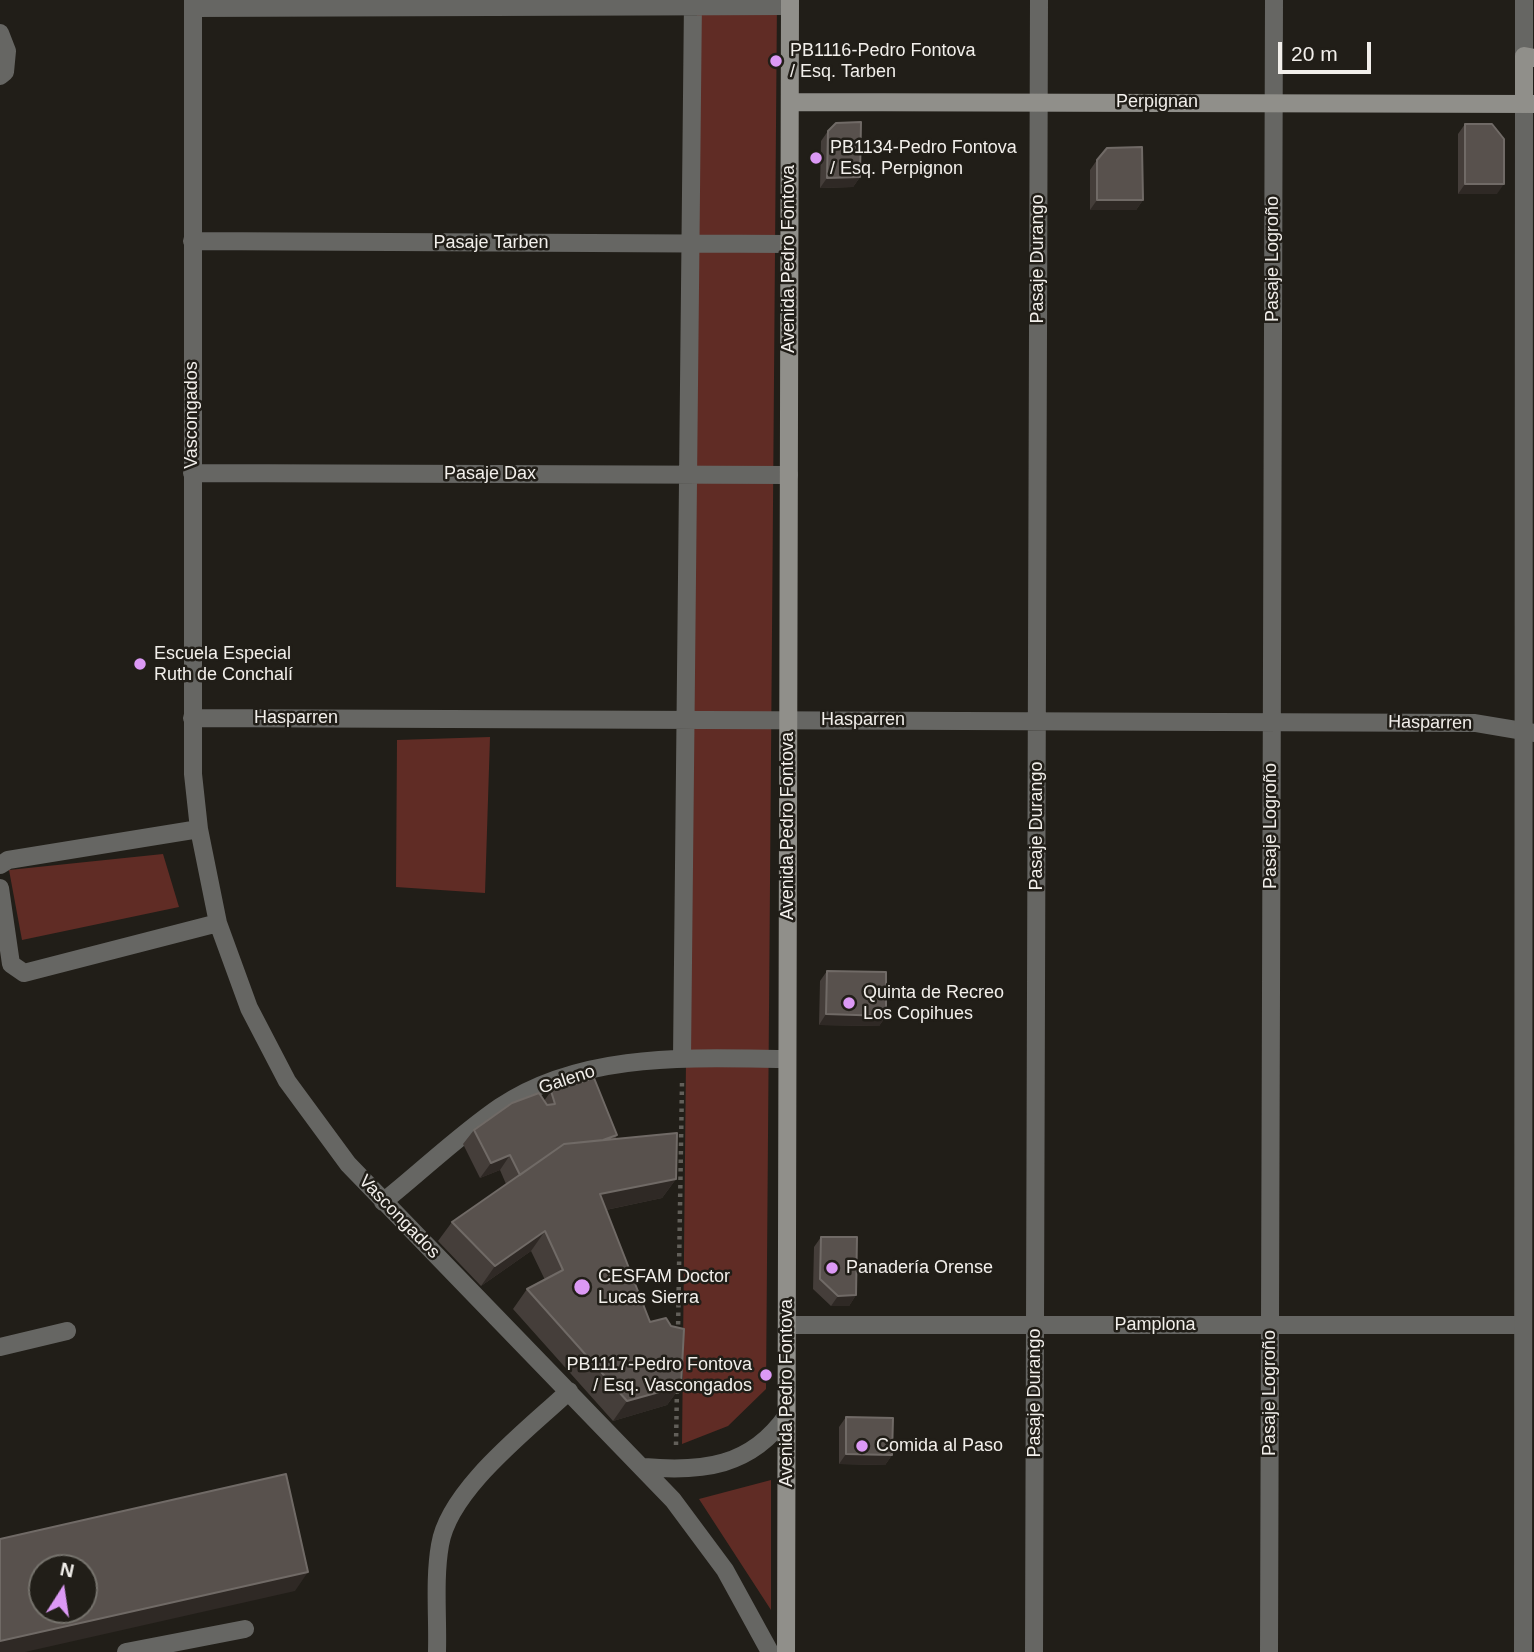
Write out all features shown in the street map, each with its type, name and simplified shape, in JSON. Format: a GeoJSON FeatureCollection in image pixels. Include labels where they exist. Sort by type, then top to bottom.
{"type":"FeatureCollection","features":[{"type":"Feature","properties":{"kind":"main road","name":"Avenida Pedro Fontova"},"geometry":{"type":"LineString","coordinates":[[786,1652],[790,3]]}},
{"type":"Feature","properties":{"kind":"main road"},"geometry":{"type":"LineString","coordinates":[[1529,57],[1529,103]]}},
{"type":"Feature","properties":{"kind":"main road","name":"Perpignan"},"geometry":{"type":"LineString","coordinates":[[790,102],[1529,103]]}},
{"type":"Feature","properties":{"kind":"street","name":"Pasaje Durango"},"geometry":{"type":"LineString","coordinates":[[1034,1652],[1039,0]]}},
{"type":"Feature","properties":{"kind":"street","name":"Pasaje Logroño"},"geometry":{"type":"LineString","coordinates":[[1269,1652],[1274,0]]}},
{"type":"Feature","properties":{"kind":"street"},"geometry":{"type":"LineString","coordinates":[[1524,0],[1529,57]]}},
{"type":"Feature","properties":{"kind":"street"},"geometry":{"type":"LineString","coordinates":[[682,1058],[692,3]]}},
{"type":"Feature","properties":{"kind":"street"},"geometry":{"type":"LineString","coordinates":[[193,4],[790,3]]}},
{"type":"Feature","properties":{"kind":"street","name":"Vascongados"},"geometry":{"type":"LineString","coordinates":[[193,4],[193,774],[199,829],[218,923],[249,1008],[287,1081],[340,1154],[383,1202],[643,1467],[679,1508],[725,1570],[770,1652]]}},
{"type":"Feature","properties":{"kind":"street"},"geometry":{"type":"LineString","coordinates":[[0,33],[7,51],[2,74]]}},
{"type":"Feature","properties":{"kind":"street"},"geometry":{"type":"LineString","coordinates":[[1522,1652],[1528,1421],[1523,1325],[1529,997],[1529,103]]}},
{"type":"Feature","properties":{"kind":"street","name":"Pasaje Tarben"},"geometry":{"type":"LineString","coordinates":[[192,241],[789,244]]}},
{"type":"Feature","properties":{"kind":"street","name":"Pasaje Dax"},"geometry":{"type":"LineString","coordinates":[[192,473],[789,475]]}},
{"type":"Feature","properties":{"kind":"street","name":"Hasparren"},"geometry":{"type":"LineString","coordinates":[[192,718],[1475,723],[1529,732]]}},
{"type":"Feature","properties":{"kind":"street"},"geometry":{"type":"LineString","coordinates":[[0,865],[8,860],[199,829]]}},
{"type":"Feature","properties":{"kind":"street"},"geometry":{"type":"LineString","coordinates":[[0,888],[11,964],[24,973],[218,923]]}},
{"type":"Feature","properties":{"kind":"street","name":"Galeno"},"geometry":{"type":"LineString","coordinates":[[383,1202],[502,1106],[556,1080],[637,1061],[682,1058],[787,1059]]}},
{"type":"Feature","properties":{"kind":"street","name":"Pamplona"},"geometry":{"type":"LineString","coordinates":[[787,1325],[1523,1325]]}},
{"type":"Feature","properties":{"kind":"street"},"geometry":{"type":"LineString","coordinates":[[0,1346],[67,1331]]}},
{"type":"Feature","properties":{"kind":"street"},"geometry":{"type":"LineString","coordinates":[[437,1652],[440,1545],[452,1510],[473,1483],[569,1391]]}},
{"type":"Feature","properties":{"kind":"street"},"geometry":{"type":"LineString","coordinates":[[643,1467],[703,1469],[751,1450],[773,1434],[786,1415]]}},
{"type":"Feature","properties":{"kind":"street"},"geometry":{"type":"LineString","coordinates":[[126,1652],[246,1629]]}},
{"type":"Feature","properties":{"kind":"path"},"geometry":{"type":"LineString","coordinates":[[677,1346],[682,1058]]}},
{"type":"Feature","properties":{"kind":"path"},"geometry":{"type":"LineString","coordinates":[[675,1470],[677,1374]]}},
{"type":"Feature","properties":{"kind":"shaded area"},"geometry":{"type":"Polygon","coordinates":[[[697,0],[777,0],[766,1389],[728,1426],[682,1444],[697,0]]]}},
{"type":"Feature","properties":{"kind":"shaded area"},"geometry":{"type":"Polygon","coordinates":[[[490,737],[485,893],[396,887],[397,740],[490,737]]]}},
{"type":"Feature","properties":{"kind":"shaded area"},"geometry":{"type":"Polygon","coordinates":[[[163,854],[179,907],[22,940],[9,870],[163,854]]]}},
{"type":"Feature","properties":{"kind":"shaded area"},"geometry":{"type":"Polygon","coordinates":[[[771,1480],[771,1610],[699,1499],[771,1480]]]}},
{"type":"Feature","properties":{"kind":"building"},"geometry":{"type":"Polygon","coordinates":[[[861,122],[860,177],[827,178],[828,131],[836,123],[861,122]]]}},
{"type":"Feature","properties":{"kind":"building"},"geometry":{"type":"Polygon","coordinates":[[[1465,124],[1492,124],[1504,139],[1504,184],[1465,184],[1465,124]]]}},
{"type":"Feature","properties":{"kind":"building"},"geometry":{"type":"Polygon","coordinates":[[[1142,147],[1143,200],[1097,200],[1097,160],[1107,148],[1142,147]]]}},
{"type":"Feature","properties":{"kind":"building","name":"Quinta de Recreo Los Copihues"},"geometry":{"type":"Polygon","coordinates":[[[827,971],[886,972],[886,1016],[826,1014],[827,971]]]}},
{"type":"Feature","properties":{"kind":"building"},"geometry":{"type":"Polygon","coordinates":[[[594,1078],[617,1135],[603,1140],[564,1144],[520,1175],[510,1155],[491,1163],[474,1130],[512,1103],[539,1093],[547,1105],[555,1104],[551,1091],[594,1078]]]}},
{"type":"Feature","properties":{"kind":"building","name":"CESFAM Doctor Lucas Sierra"},"geometry":{"type":"Polygon","coordinates":[[[677,1133],[676,1179],[600,1194],[650,1322],[666,1318],[671,1326],[684,1329],[681,1386],[627,1401],[527,1289],[563,1270],[545,1231],[495,1266],[452,1222],[564,1144],[677,1133]]]}},
{"type":"Feature","properties":{"kind":"building","name":"Panadería Orense"},"geometry":{"type":"Polygon","coordinates":[[[821,1237],[857,1237],[856,1295],[838,1296],[820,1279],[821,1237]]]}},
{"type":"Feature","properties":{"kind":"building","name":"Comida al Paso"},"geometry":{"type":"Polygon","coordinates":[[[846,1417],[893,1418],[892,1455],[846,1454],[846,1417]]]}},
{"type":"Feature","properties":{"kind":"building"},"geometry":{"type":"Polygon","coordinates":[[[286,1474],[308,1572],[98,1619],[98,1554],[28,1554],[28,1624],[76,1624],[0,1641],[0,1539],[286,1474]]]}},
{"type":"Feature","properties":{"kind":"place","name":"PB1116-Pedro Fontova / Esq. Tarben"},"geometry":{"type":"Point","coordinates":[776,61]}},
{"type":"Feature","properties":{"kind":"place","name":"PB1134-Pedro Fontova / Esq. Perpignon"},"geometry":{"type":"Point","coordinates":[816,158]}},
{"type":"Feature","properties":{"kind":"place","name":"Escuela Especial Ruth de Conchalí"},"geometry":{"type":"Point","coordinates":[140,664]}},
{"type":"Feature","properties":{"kind":"place","name":"Quinta de Recreo Los Copihues"},"geometry":{"type":"Point","coordinates":[849,1003]}},
{"type":"Feature","properties":{"kind":"place","name":"Panadería Orense"},"geometry":{"type":"Point","coordinates":[832,1268]}},
{"type":"Feature","properties":{"kind":"place","name":"CESFAM Doctor Lucas Sierra"},"geometry":{"type":"Point","coordinates":[582,1287]}},
{"type":"Feature","properties":{"kind":"place","name":"PB1117-Pedro Fontova / Esq. Vascongados"},"geometry":{"type":"Point","coordinates":[766,1375]}},
{"type":"Feature","properties":{"kind":"place","name":"Comida al Paso"},"geometry":{"type":"Point","coordinates":[862,1446]}}]}
